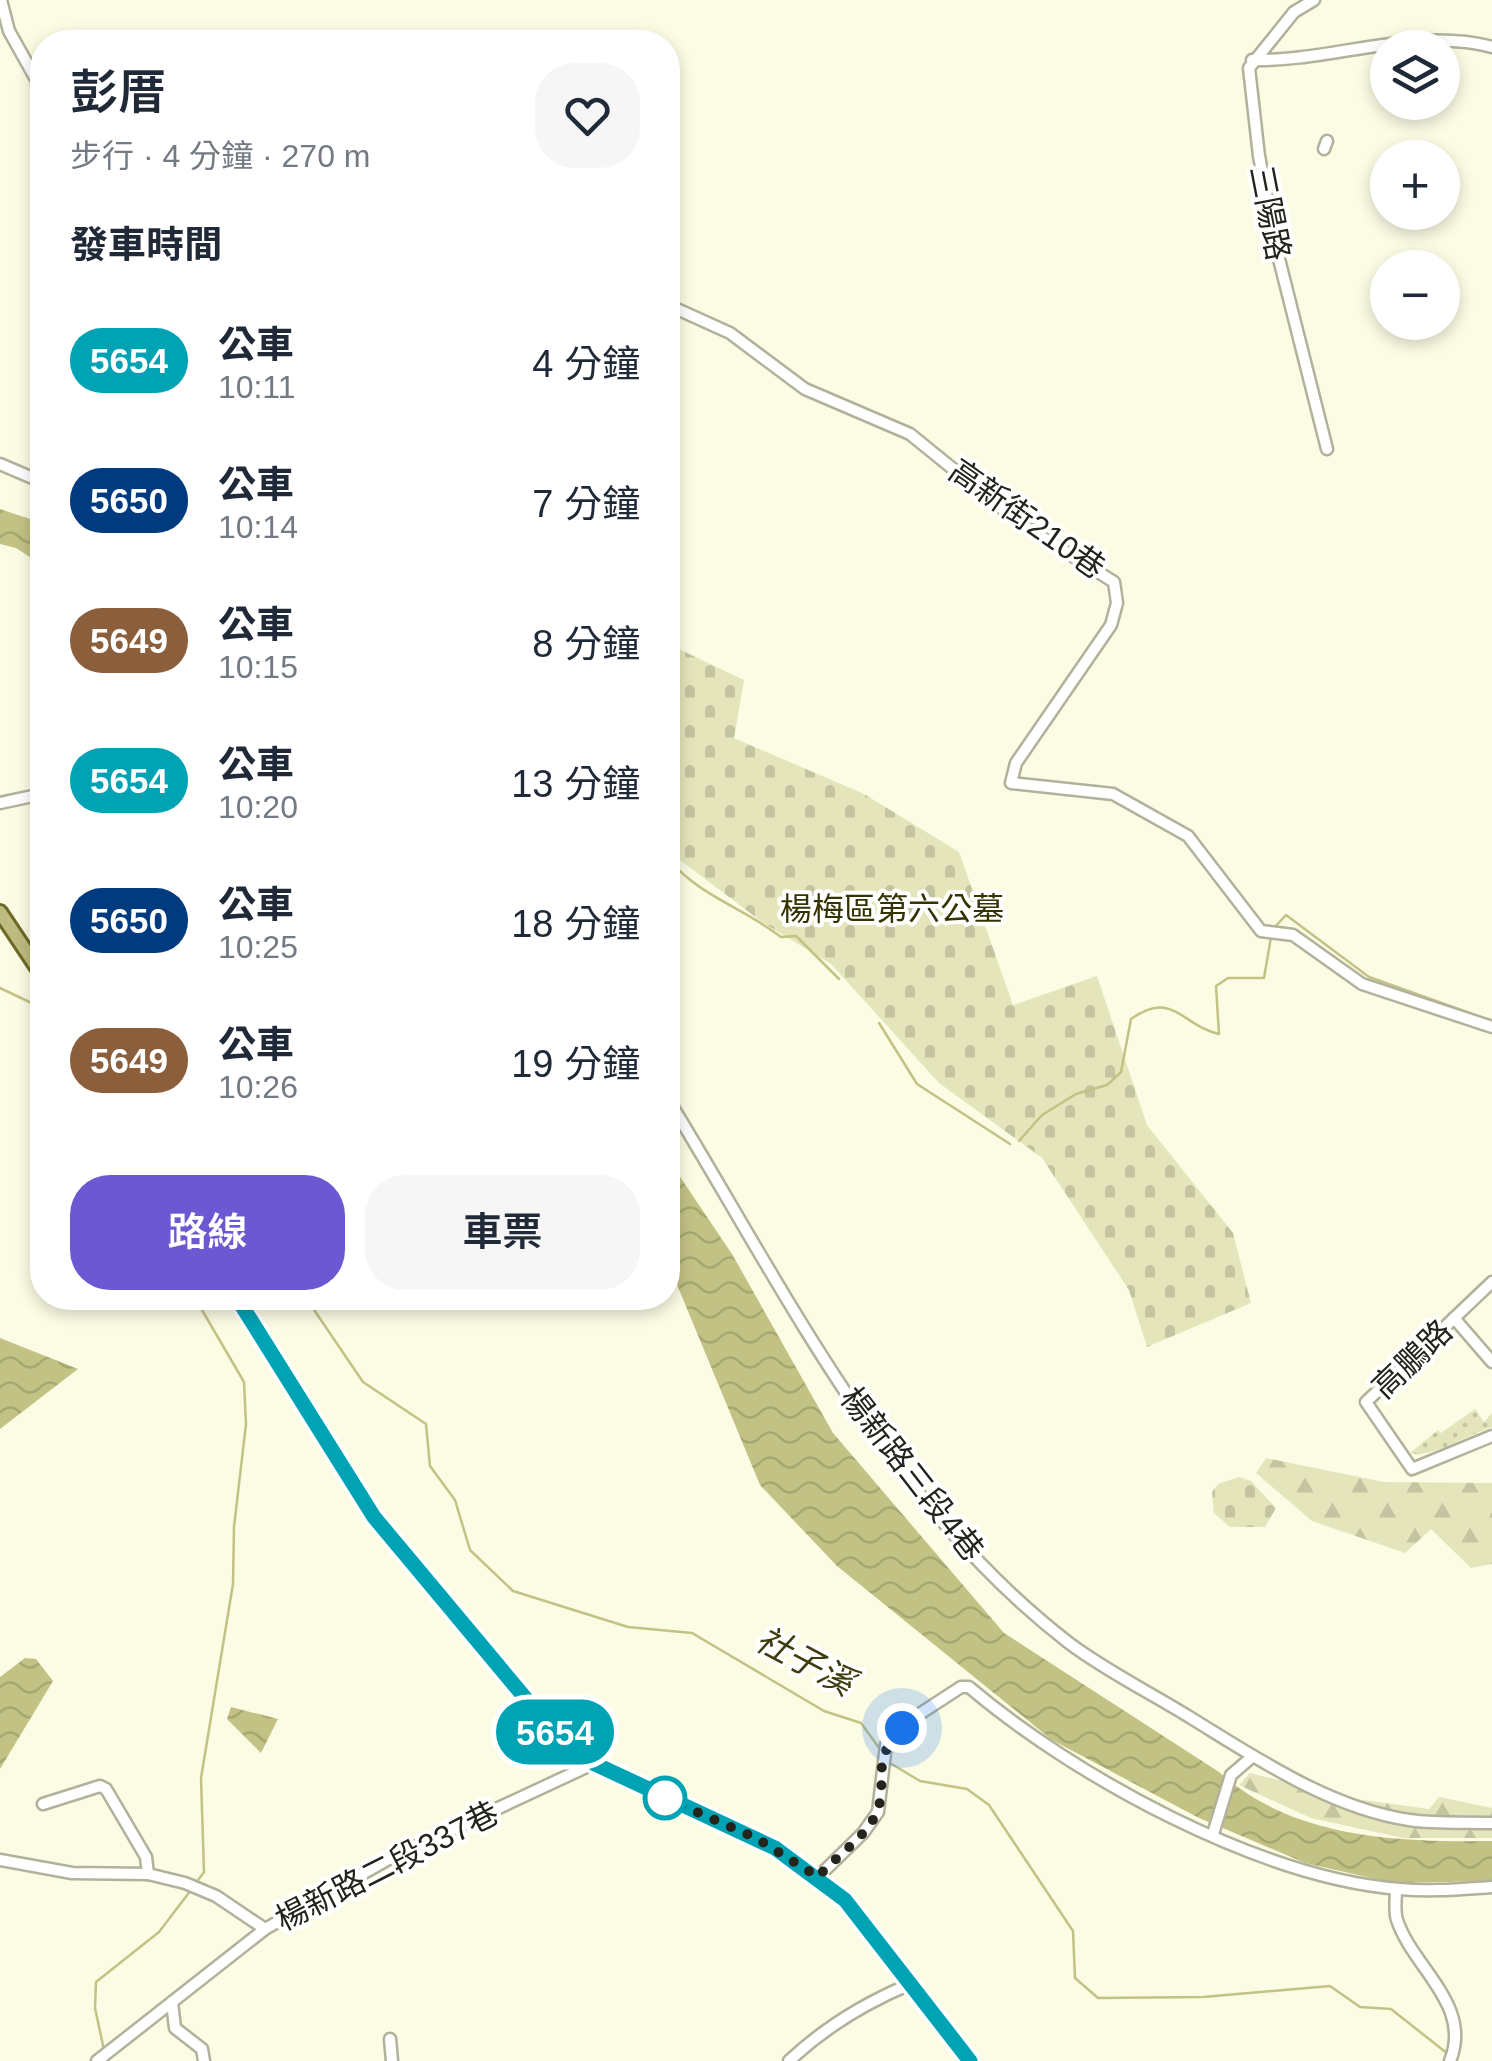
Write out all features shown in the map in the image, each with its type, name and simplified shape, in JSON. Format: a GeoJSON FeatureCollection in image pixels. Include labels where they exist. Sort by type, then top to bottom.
{"type":"FeatureCollection","features":[{"type":"Feature","properties":{"kind":"main road"},"geometry":{"type":"LineString","coordinates":[[0,912],[30,957]]}},
{"type":"Feature","properties":{"kind":"main road"},"geometry":{"type":"LineString","coordinates":[[245,1310],[374,1517],[552,1730],[595,1764],[756,1838],[818,1877],[845,1900],[970,2061]]}},
{"type":"Feature","properties":{"kind":"street"},"geometry":{"type":"LineString","coordinates":[[0,0],[9,31],[30,68]]}},
{"type":"Feature","properties":{"kind":"street"},"geometry":{"type":"LineString","coordinates":[[1252,60],[1294,12],[1314,0]]}},
{"type":"Feature","properties":{"kind":"street"},"geometry":{"type":"LineString","coordinates":[[1252,60],[1296,61],[1448,38],[1492,48]]}},
{"type":"Feature","properties":{"kind":"street","name":"三陽路"},"geometry":{"type":"LineString","coordinates":[[1252,60],[1248,68],[1258,156],[1288,301],[1327,449]]}},
{"type":"Feature","properties":{"kind":"street","name":"高新街210巷"},"geometry":{"type":"LineString","coordinates":[[680,310],[730,333],[805,389],[910,434],[1021,524],[1114,582],[1117,603],[1111,624],[1016,763],[1011,782],[1114,794],[1188,836],[1261,931],[1293,935],[1362,984],[1492,1028]]}},
{"type":"Feature","properties":{"kind":"street"},"geometry":{"type":"LineString","coordinates":[[0,464],[30,477]]}},
{"type":"Feature","properties":{"kind":"street"},"geometry":{"type":"LineString","coordinates":[[0,803],[30,797]]}},
{"type":"Feature","properties":{"kind":"street","name":"楊新路三段4巷"},"geometry":{"type":"LineString","coordinates":[[680,1120],[800,1324],[945,1524],[1009,1591],[1071,1644],[1253,1756],[1331,1796],[1408,1820],[1492,1823]]}},
{"type":"Feature","properties":{"kind":"street","name":"高鵬路"},"geometry":{"type":"LineString","coordinates":[[1492,1282],[1366,1402],[1412,1469],[1492,1436]]}},
{"type":"Feature","properties":{"kind":"street"},"geometry":{"type":"LineString","coordinates":[[1454,1318],[1492,1362]]}},
{"type":"Feature","properties":{"kind":"street"},"geometry":{"type":"LineString","coordinates":[[818,1877],[863,1833],[878,1812],[879,1776],[886,1744],[918,1715],[961,1687],[968,1687],[1016,1726],[1078,1766],[1213,1831],[1302,1867],[1396,1889],[1492,1886]]}},
{"type":"Feature","properties":{"kind":"street"},"geometry":{"type":"LineString","coordinates":[[1213,1831],[1231,1775],[1253,1756]]}},
{"type":"Feature","properties":{"kind":"street","name":"楊新路二段337巷"},"geometry":{"type":"LineString","coordinates":[[102,2057],[265,1929],[387,1860],[595,1764]]}},
{"type":"Feature","properties":{"kind":"street"},"geometry":{"type":"LineString","coordinates":[[43,1804],[100,1786],[106,1789],[146,1857],[148,1874]]}},
{"type":"Feature","properties":{"kind":"street"},"geometry":{"type":"LineString","coordinates":[[0,1860],[72,1873],[148,1874],[216,1896],[265,1929]]}},
{"type":"Feature","properties":{"kind":"street"},"geometry":{"type":"LineString","coordinates":[[1396,1889],[1395,1917],[1453,2009],[1454,2051],[1450,2061]]}},
{"type":"Feature","properties":{"kind":"street"},"geometry":{"type":"LineString","coordinates":[[789,2061],[803,2056],[859,2008],[908,1985]]}},
{"type":"Feature","properties":{"kind":"street"},"geometry":{"type":"LineString","coordinates":[[172,2002],[175,2028],[202,2049],[204,2061]]}},
{"type":"Feature","properties":{"kind":"street"},"geometry":{"type":"LineString","coordinates":[[390,2039],[392,2061]]}},
{"type":"Feature","properties":{"kind":"green space","name":"楊梅區第六公墓"},"geometry":{"type":"Polygon","coordinates":[[[680,650],[744,680],[734,738],[864,794],[959,852],[1013,1005],[1097,976],[1147,1125],[1233,1233],[1251,1303],[1147,1347],[1129,1290],[1042,1158],[939,1083],[831,964],[762,922],[680,860],[680,650]]]}},
{"type":"Feature","properties":{"kind":"green space"},"geometry":{"type":"Polygon","coordinates":[[[1475,1409],[1484,1422],[1492,1413],[1492,1427],[1438,1450],[1410,1453],[1438,1430],[1441,1433],[1475,1409]]]}},
{"type":"Feature","properties":{"kind":"green space"},"geometry":{"type":"Polygon","coordinates":[[[1266,1458],[1384,1482],[1492,1483],[1492,1564],[1471,1568],[1431,1529],[1405,1553],[1312,1521],[1256,1473],[1266,1458]]]}},
{"type":"Feature","properties":{"kind":"green space"},"geometry":{"type":"Polygon","coordinates":[[[1239,1477],[1251,1481],[1276,1508],[1265,1527],[1230,1527],[1214,1513],[1212,1492],[1218,1484],[1239,1477]]]}},
{"type":"Feature","properties":{"kind":"green space"},"geometry":{"type":"Polygon","coordinates":[[[1250,1773],[1356,1799],[1429,1809],[1439,1797],[1492,1808],[1492,1838],[1403,1838],[1311,1818],[1239,1785],[1250,1773]]]}},
{"type":"Feature","properties":{"kind":"water"},"geometry":{"type":"Polygon","coordinates":[[[0,509],[30,519],[30,557],[0,544],[0,509]]]}},
{"type":"Feature","properties":{"kind":"water"},"geometry":{"type":"Polygon","coordinates":[[[680,1177],[732,1254],[833,1433],[1004,1633],[1248,1794],[1280,1811],[1348,1832],[1420,1840],[1492,1841],[1492,1881],[1393,1883],[1305,1863],[1197,1817],[1052,1740],[837,1566],[760,1485],[680,1292],[680,1177]]]}},
{"type":"Feature","properties":{"kind":"water"},"geometry":{"type":"Polygon","coordinates":[[[0,1338],[78,1369],[0,1429],[0,1338]]]}},
{"type":"Feature","properties":{"kind":"water"},"geometry":{"type":"Polygon","coordinates":[[[25,1658],[36,1659],[53,1681],[0,1769],[0,1677],[25,1658]]]}},
{"type":"Feature","properties":{"kind":"water"},"geometry":{"type":"Polygon","coordinates":[[[231,1707],[278,1719],[261,1753],[227,1719],[231,1707]]]}},
{"type":"Feature","properties":{"kind":"waterway"},"geometry":{"type":"LineString","coordinates":[[680,871],[781,937],[796,936],[839,979]]}},
{"type":"Feature","properties":{"kind":"waterway"},"geometry":{"type":"LineString","coordinates":[[1273,929],[1286,915],[1369,977],[1492,1021]]}},
{"type":"Feature","properties":{"kind":"waterway"},"geometry":{"type":"LineString","coordinates":[[1019,1141],[1042,1115],[1076,1094],[1107,1085],[1121,1072],[1131,1019],[1145,1011],[1168,1008],[1219,1034],[1216,986],[1228,978],[1264,978],[1271,937]]}},
{"type":"Feature","properties":{"kind":"waterway"},"geometry":{"type":"LineString","coordinates":[[0,988],[30,1002]]}},
{"type":"Feature","properties":{"kind":"waterway"},"geometry":{"type":"LineString","coordinates":[[879,1023],[917,1084],[1010,1144]]}},
{"type":"Feature","properties":{"kind":"waterway"},"geometry":{"type":"LineString","coordinates":[[196,1883],[204,1872],[201,1778],[233,1584],[234,1527],[246,1424],[244,1382],[202,1310]]}},
{"type":"Feature","properties":{"kind":"waterway","name":"社子溪"},"geometry":{"type":"LineString","coordinates":[[314,1310],[363,1382],[426,1424],[430,1466],[455,1500],[470,1550],[513,1591],[628,1627],[692,1633],[824,1711],[861,1723],[882,1752]]}},
{"type":"Feature","properties":{"kind":"waterway","name":"社子溪"},"geometry":{"type":"LineString","coordinates":[[890,1763],[920,1781],[967,1789],[989,1805],[1073,1931],[1075,1978],[1098,1998],[1203,1997],[1330,1986],[1360,2007],[1391,2009],[1448,2054]]}},
{"type":"Feature","properties":{"kind":"waterway"},"geometry":{"type":"LineString","coordinates":[[104,2050],[95,2008],[96,1982],[159,1932],[191,1890]]}},
{"type":"Feature","properties":{"kind":"bus line","name":"5654"},"geometry":{"type":"LineString","coordinates":[[244,1310],[374,1517],[552,1730],[595,1764],[756,1838],[824,1882],[845,1900],[970,2061]]}},
{"type":"Feature","properties":{"kind":"route"},"geometry":{"type":"LineString","coordinates":[[665,1798],[662,1797],[756,1838],[818,1877],[840,1850],[863,1833],[878,1812],[879,1776],[886,1744],[902,1728]]}}]}
